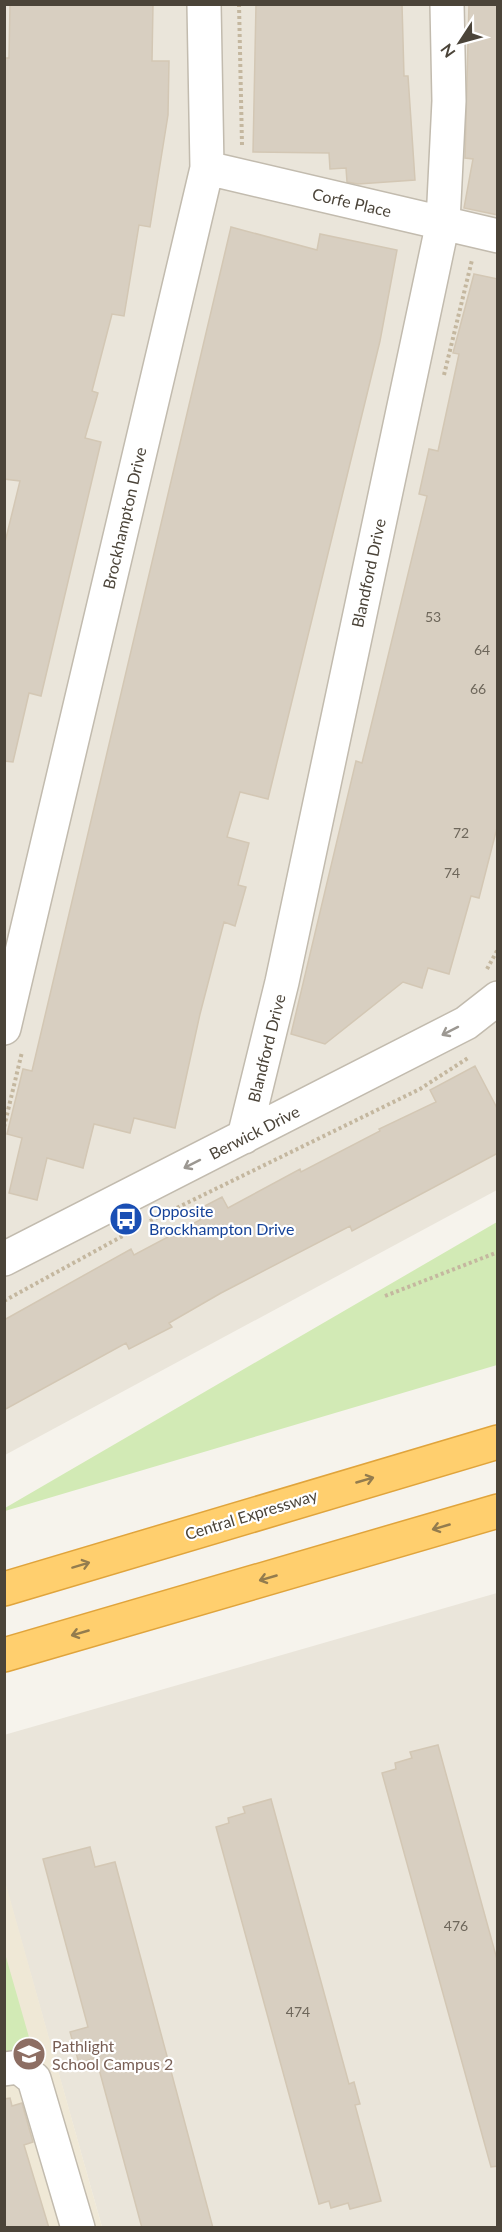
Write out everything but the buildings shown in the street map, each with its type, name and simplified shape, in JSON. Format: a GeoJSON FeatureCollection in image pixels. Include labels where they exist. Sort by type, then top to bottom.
{"type":"FeatureCollection","features":[{"type":"Feature","properties":{"kind":"highway","name":"Central Expressway"},"geometry":{"type":"LineString","coordinates":[[4,1588],[498,1442]]}},
{"type":"Feature","properties":{"kind":"highway"},"geometry":{"type":"LineString","coordinates":[[4,1655],[498,1511]]}},
{"type":"Feature","properties":{"kind":"street","name":"Brockhampton Drive"},"geometry":{"type":"LineString","coordinates":[[4,1028],[207,168],[204,4]]}},
{"type":"Feature","properties":{"kind":"street","name":"Blandford Drive"},"geometry":{"type":"LineString","coordinates":[[244,1137],[282,982],[443,222],[449,101],[447,4]]}},
{"type":"Feature","properties":{"kind":"street","name":"Corfe Place"},"geometry":{"type":"LineString","coordinates":[[207,168],[498,236]]}},
{"type":"Feature","properties":{"kind":"street","name":"Berwick Drive"},"geometry":{"type":"LineString","coordinates":[[4,1259],[466,1023],[498,998]]}},
{"type":"Feature","properties":{"kind":"street"},"geometry":{"type":"LineString","coordinates":[[4,2069],[19,2067],[34,2079],[78,2228]]}},
{"type":"Feature","properties":{"kind":"path"},"geometry":{"type":"LineString","coordinates":[[146,1223],[420,1089],[474,1055]]}},
{"type":"Feature","properties":{"kind":"path"},"geometry":{"type":"LineString","coordinates":[[4,1301],[136,1228]]}},
{"type":"Feature","properties":{"kind":"path"},"geometry":{"type":"LineString","coordinates":[[385,1296],[498,1252]]}},
{"type":"Feature","properties":{"kind":"shaded area"},"geometry":{"type":"Polygon","coordinates":[[[5,5],[497,5],[497,1190],[5,1455],[5,5]]]}},
{"type":"Feature","properties":{"kind":"shaded area"},"geometry":{"type":"Polygon","coordinates":[[[497,1593],[497,2227],[102,2227],[5,1883],[4,1735],[497,1593]]]}},
{"type":"Feature","properties":{"kind":"shaded area","name":"Pathlight School Campus 2"},"geometry":{"type":"Polygon","coordinates":[[[5,1881],[102,2227],[5,2227],[5,1881]]]}},
{"type":"Feature","properties":{"kind":"green space"},"geometry":{"type":"Polygon","coordinates":[[[497,1222],[497,1365],[5,1511],[5,1508],[497,1222]]]}},
{"type":"Feature","properties":{"kind":"green space"},"geometry":{"type":"Polygon","coordinates":[[[4,1950],[33,2051],[5,2058],[4,2058],[4,1950]]]}},
{"type":"Feature","properties":{"kind":"place","name":"Opposite Brockhampton Drive"},"geometry":{"type":"Point","coordinates":[126,1219]}},
{"type":"Feature","properties":{"kind":"place","name":"Pathlight School Campus 2"},"geometry":{"type":"Point","coordinates":[29,2054]}}]}
